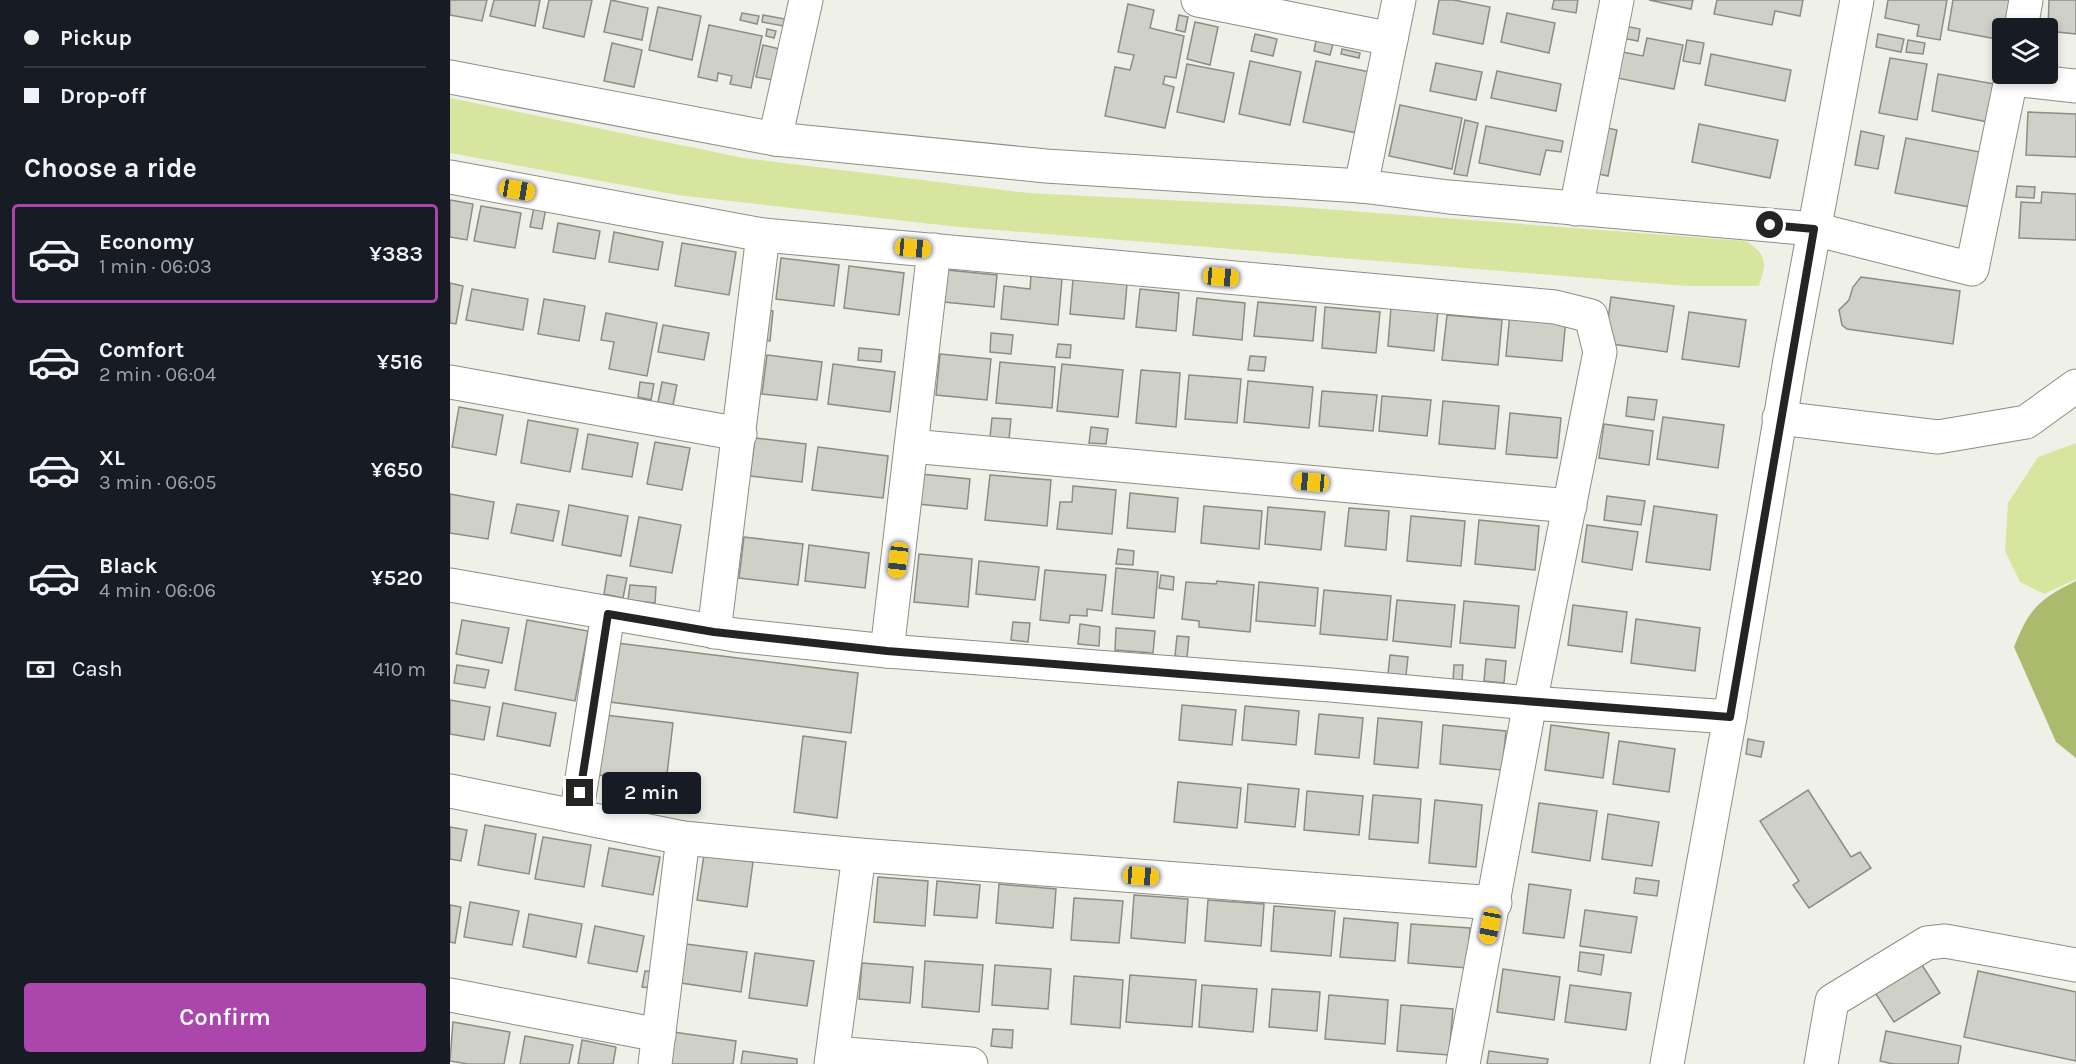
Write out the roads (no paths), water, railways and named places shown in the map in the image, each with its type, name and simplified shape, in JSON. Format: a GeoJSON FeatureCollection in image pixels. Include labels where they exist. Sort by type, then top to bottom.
{"type":"FeatureCollection","features":[{"type":"Feature","properties":{"kind":"street"},"geometry":{"type":"LineString","coordinates":[[775,139],[806,0]]}},
{"type":"Feature","properties":{"kind":"street"},"geometry":{"type":"LineString","coordinates":[[1198,0],[1391,39]]}},
{"type":"Feature","properties":{"kind":"street"},"geometry":{"type":"LineString","coordinates":[[1361,186],[1399,0]]}},
{"type":"Feature","properties":{"kind":"street"},"geometry":{"type":"LineString","coordinates":[[1575,208],[1617,0]]}},
{"type":"Feature","properties":{"kind":"street"},"geometry":{"type":"LineString","coordinates":[[1667,1064],[1730,717],[1779,418],[1857,0]]}},
{"type":"Feature","properties":{"kind":"street"},"geometry":{"type":"LineString","coordinates":[[2023,18],[2026,0]]}},
{"type":"Feature","properties":{"kind":"street"},"geometry":{"type":"LineString","coordinates":[[450,77],[775,139],[1046,166],[1361,186],[1814,229],[1972,269],[2009,84]]}},
{"type":"Feature","properties":{"kind":"street"},"geometry":{"type":"LineString","coordinates":[[2058,83],[2076,86]]}},
{"type":"Feature","properties":{"kind":"street"},"geometry":{"type":"LineString","coordinates":[[450,177],[763,235],[1544,306],[1591,316],[1600,352],[1530,703],[1495,903],[1463,1064]]}},
{"type":"Feature","properties":{"kind":"street"},"geometry":{"type":"LineString","coordinates":[[714,632],[763,235]]}},
{"type":"Feature","properties":{"kind":"street"},"geometry":{"type":"LineString","coordinates":[[887,651],[934,250]]}},
{"type":"Feature","properties":{"kind":"street"},"geometry":{"type":"LineString","coordinates":[[450,382],[740,434]]}},
{"type":"Feature","properties":{"kind":"street"},"geometry":{"type":"LineString","coordinates":[[1779,418],[1938,437],[2026,422],[2076,386]]}},
{"type":"Feature","properties":{"kind":"street"},"geometry":{"type":"LineString","coordinates":[[911,446],[1570,506]]}},
{"type":"Feature","properties":{"kind":"street"},"geometry":{"type":"LineString","coordinates":[[450,585],[714,632],[887,651],[1730,717]]}},
{"type":"Feature","properties":{"kind":"street"},"geometry":{"type":"LineString","coordinates":[[576,816],[608,614]]}},
{"type":"Feature","properties":{"kind":"street"},"geometry":{"type":"LineString","coordinates":[[450,790],[683,838],[859,855],[1495,903]]}},
{"type":"Feature","properties":{"kind":"street"},"geometry":{"type":"LineString","coordinates":[[450,995],[657,1049],[683,838]]}},
{"type":"Feature","properties":{"kind":"street"},"geometry":{"type":"LineString","coordinates":[[859,855],[832,1058],[971,1064]]}},
{"type":"Feature","properties":{"kind":"street"},"geometry":{"type":"LineString","coordinates":[[1821,1064],[1832,1001],[1927,943],[1946,941],[2076,966]]}}]}
